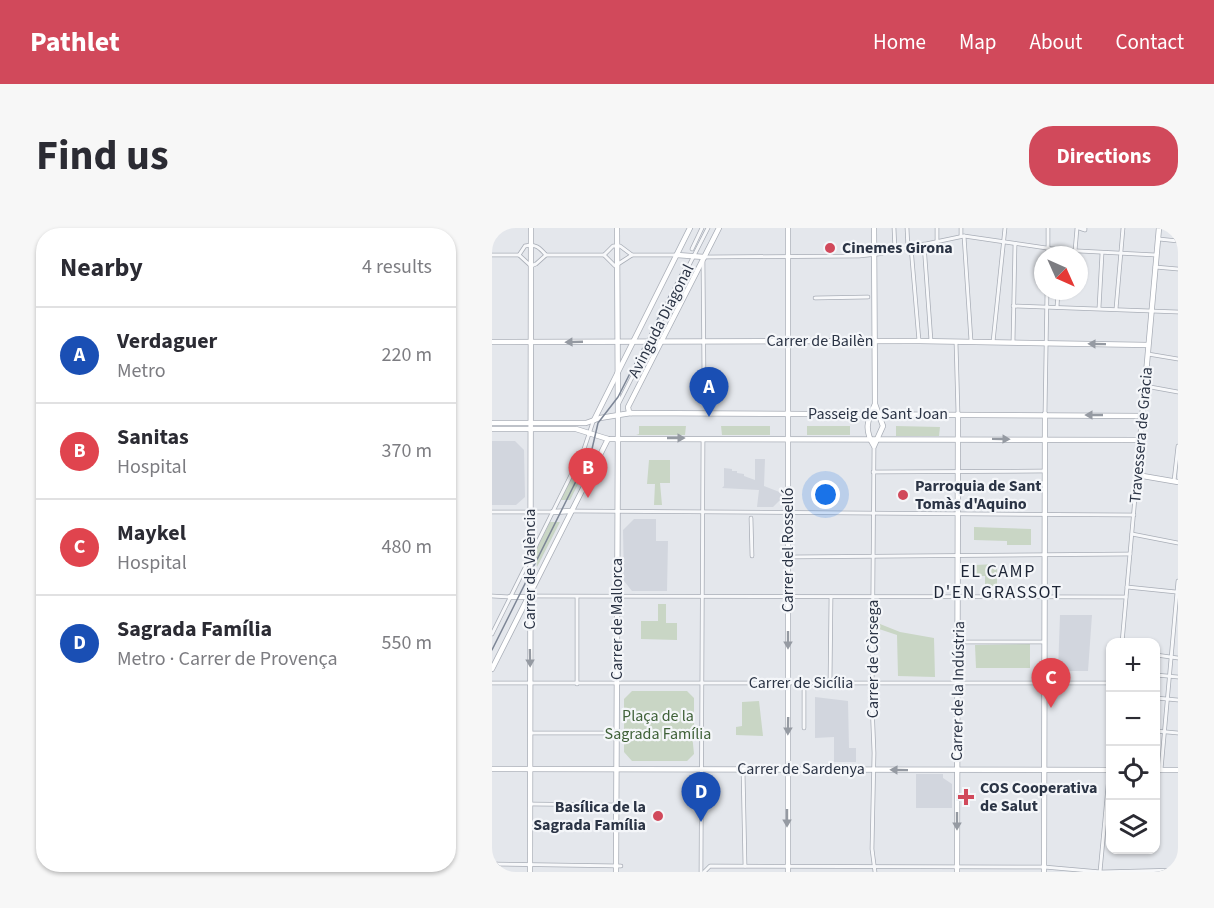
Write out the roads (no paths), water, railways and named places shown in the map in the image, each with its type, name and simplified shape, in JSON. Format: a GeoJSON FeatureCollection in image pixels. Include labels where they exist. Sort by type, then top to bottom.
{"type":"FeatureCollection","features":[{"type":"Feature","properties":{"kind":"street","name":"Carrer de València"},"geometry":{"type":"LineString","coordinates":[[530,872],[531,228]]}},
{"type":"Feature","properties":{"kind":"street"},"geometry":{"type":"LineString","coordinates":[[617,228],[615,246],[618,406]]}},
{"type":"Feature","properties":{"kind":"street"},"geometry":{"type":"LineString","coordinates":[[492,634],[586,445],[594,420],[690,228]]}},
{"type":"Feature","properties":{"kind":"street","name":"Avinguda Diagonal"},"geometry":{"type":"LineString","coordinates":[[692,249],[702,228]]}},
{"type":"Feature","properties":{"kind":"street","name":"Avinguda Diagonal"},"geometry":{"type":"LineString","coordinates":[[617,438],[618,406],[708,228]]}},
{"type":"Feature","properties":{"kind":"street"},"geometry":{"type":"LineString","coordinates":[[631,413],[628,407],[719,228]]}},
{"type":"Feature","properties":{"kind":"street","name":"Carrer del Rosselló"},"geometry":{"type":"LineString","coordinates":[[788,869],[789,228]]}},
{"type":"Feature","properties":{"kind":"street"},"geometry":{"type":"LineString","coordinates":[[874,228],[875,404],[867,426],[874,446],[883,426],[875,404]]}},
{"type":"Feature","properties":{"kind":"street"},"geometry":{"type":"LineString","coordinates":[[894,228],[895,250]]}},
{"type":"Feature","properties":{"kind":"street"},"geometry":{"type":"LineString","coordinates":[[907,228],[919,341]]}},
{"type":"Feature","properties":{"kind":"street"},"geometry":{"type":"LineString","coordinates":[[937,228],[937,241]]}},
{"type":"Feature","properties":{"kind":"street"},"geometry":{"type":"LineString","coordinates":[[961,228],[971,341]]}},
{"type":"Feature","properties":{"kind":"street"},"geometry":{"type":"LineString","coordinates":[[993,342],[1005,228]]}},
{"type":"Feature","properties":{"kind":"street"},"geometry":{"type":"LineString","coordinates":[[1048,228],[1049,246]]}},
{"type":"Feature","properties":{"kind":"street"},"geometry":{"type":"LineString","coordinates":[[1076,246],[1078,228],[1085,228]]}},
{"type":"Feature","properties":{"kind":"street"},"geometry":{"type":"LineString","coordinates":[[1116,309],[1123,228]]}},
{"type":"Feature","properties":{"kind":"street","name":"Travessera de Gràcia"},"geometry":{"type":"LineString","coordinates":[[1122,638],[1159,228]]}},
{"type":"Feature","properties":{"kind":"street"},"geometry":{"type":"LineString","coordinates":[[617,266],[632,255],[704,257],[874,254],[962,236],[1034,247]]}},
{"type":"Feature","properties":{"kind":"street"},"geometry":{"type":"LineString","coordinates":[[1158,239],[1178,241]]}},
{"type":"Feature","properties":{"kind":"street"},"geometry":{"type":"LineString","coordinates":[[924,243],[931,341]]}},
{"type":"Feature","properties":{"kind":"street"},"geometry":{"type":"LineString","coordinates":[[1013,342],[1015,244]]}},
{"type":"Feature","properties":{"kind":"street"},"geometry":{"type":"LineString","coordinates":[[519,255],[525,246],[531,245],[538,247],[546,255]]}},
{"type":"Feature","properties":{"kind":"street"},"geometry":{"type":"LineString","coordinates":[[492,255],[519,255],[530,265],[536,264],[546,255],[604,255],[615,246],[622,247],[632,255]]}},
{"type":"Feature","properties":{"kind":"street"},"geometry":{"type":"LineString","coordinates":[[1088,252],[1156,255]]}},
{"type":"Feature","properties":{"kind":"street"},"geometry":{"type":"LineString","coordinates":[[1099,308],[1102,253]]}},
{"type":"Feature","properties":{"kind":"street"},"geometry":{"type":"LineString","coordinates":[[604,255],[614,266],[617,266]]}},
{"type":"Feature","properties":{"kind":"street"},"geometry":{"type":"LineString","coordinates":[[704,257],[704,380]]}},
{"type":"Feature","properties":{"kind":"street"},"geometry":{"type":"LineString","coordinates":[[1155,267],[1178,269]]}},
{"type":"Feature","properties":{"kind":"street"},"geometry":{"type":"LineString","coordinates":[[815,298],[868,297]]}},
{"type":"Feature","properties":{"kind":"street"},"geometry":{"type":"LineString","coordinates":[[1044,870],[1043,515],[1046,300]]}},
{"type":"Feature","properties":{"kind":"street"},"geometry":{"type":"LineString","coordinates":[[1057,300],[1057,307]]}},
{"type":"Feature","properties":{"kind":"street"},"geometry":{"type":"LineString","coordinates":[[1013,306],[1178,312]]}},
{"type":"Feature","properties":{"kind":"street","name":"Carrer de Bailèn"},"geometry":{"type":"LineString","coordinates":[[492,342],[971,341],[1148,345]]}},
{"type":"Feature","properties":{"kind":"street"},"geometry":{"type":"LineString","coordinates":[[956,342],[958,414]]}},
{"type":"Feature","properties":{"kind":"street"},"geometry":{"type":"LineString","coordinates":[[1148,354],[1178,359]]}},
{"type":"Feature","properties":{"kind":"street"},"geometry":{"type":"LineString","coordinates":[[1145,386],[1178,392]]}},
{"type":"Feature","properties":{"kind":"street","name":"Passeig de Sant Joan"},"geometry":{"type":"LineString","coordinates":[[594,420],[631,413],[1143,416]]}},
{"type":"Feature","properties":{"kind":"street","name":"Carrer de la Indústria"},"geometry":{"type":"LineString","coordinates":[[957,869],[958,414]]}},
{"type":"Feature","properties":{"kind":"street"},"geometry":{"type":"LineString","coordinates":[[492,423],[580,423],[594,420]]}},
{"type":"Feature","properties":{"kind":"street"},"geometry":{"type":"LineString","coordinates":[[492,429],[576,429],[608,439],[492,669]]}},
{"type":"Feature","properties":{"kind":"street","name":"Carrer de Mallorca"},"geometry":{"type":"LineString","coordinates":[[617,438],[617,868]]}},
{"type":"Feature","properties":{"kind":"street"},"geometry":{"type":"LineString","coordinates":[[703,438],[702,783],[699,866],[702,872],[710,866],[1100,872],[1178,870]]}},
{"type":"Feature","properties":{"kind":"street","name":"Passeig de Sant Joan"},"geometry":{"type":"LineString","coordinates":[[608,439],[1141,440]]}},
{"type":"Feature","properties":{"kind":"street","name":"Carrer de Còrsega"},"geometry":{"type":"LineString","coordinates":[[874,446],[872,596],[874,769],[872,849],[874,870]]}},
{"type":"Feature","properties":{"kind":"street"},"geometry":{"type":"LineString","coordinates":[[1137,475],[1176,481],[1178,446]]}},
{"type":"Feature","properties":{"kind":"street"},"geometry":{"type":"LineString","coordinates":[[873,472],[1044,471]]}},
{"type":"Feature","properties":{"kind":"street"},"geometry":{"type":"LineString","coordinates":[[492,512],[1134,514]]}},
{"type":"Feature","properties":{"kind":"street"},"geometry":{"type":"LineString","coordinates":[[751,518],[752,556]]}},
{"type":"Feature","properties":{"kind":"street"},"geometry":{"type":"LineString","coordinates":[[1132,534],[1178,543]]}},
{"type":"Feature","properties":{"kind":"street"},"geometry":{"type":"LineString","coordinates":[[787,557],[1130,554]]}},
{"type":"Feature","properties":{"kind":"street"},"geometry":{"type":"LineString","coordinates":[[1160,757],[1178,581]]}},
{"type":"Feature","properties":{"kind":"street"},"geometry":{"type":"LineString","coordinates":[[1127,587],[1177,593]]}},
{"type":"Feature","properties":{"kind":"street"},"geometry":{"type":"LineString","coordinates":[[492,596],[1126,597]]}},
{"type":"Feature","properties":{"kind":"street"},"geometry":{"type":"LineString","coordinates":[[577,597],[577,684]]}},
{"type":"Feature","properties":{"kind":"street"},"geometry":{"type":"LineString","coordinates":[[830,683],[831,597]]}},
{"type":"Feature","properties":{"kind":"street"},"geometry":{"type":"LineString","coordinates":[[959,642],[1044,642]]}},
{"type":"Feature","properties":{"kind":"street"},"geometry":{"type":"LineString","coordinates":[[1160,656],[1178,658]]}},
{"type":"Feature","properties":{"kind":"street"},"geometry":{"type":"LineString","coordinates":[[1160,675],[1178,677]]}},
{"type":"Feature","properties":{"kind":"street","name":"Carrer de Sicília"},"geometry":{"type":"LineString","coordinates":[[492,683],[1106,683]]}},
{"type":"Feature","properties":{"kind":"street"},"geometry":{"type":"LineString","coordinates":[[804,683],[804,728]]}},
{"type":"Feature","properties":{"kind":"street"},"geometry":{"type":"LineString","coordinates":[[1160,698],[1178,700]]}},
{"type":"Feature","properties":{"kind":"street"},"geometry":{"type":"LineString","coordinates":[[1160,732],[1178,733]]}},
{"type":"Feature","properties":{"kind":"street"},"geometry":{"type":"LineString","coordinates":[[530,733],[616,733]]}},
{"type":"Feature","properties":{"kind":"street","name":"Carrer de Sardenya"},"geometry":{"type":"LineString","coordinates":[[492,769],[1106,770]]}},
{"type":"Feature","properties":{"kind":"street"},"geometry":{"type":"LineString","coordinates":[[743,769],[745,866]]}},
{"type":"Feature","properties":{"kind":"street"},"geometry":{"type":"LineString","coordinates":[[1160,770],[1178,770]]}},
{"type":"Feature","properties":{"kind":"street"},"geometry":{"type":"LineString","coordinates":[[1100,872],[1107,800]]}},
{"type":"Feature","properties":{"kind":"street"},"geometry":{"type":"LineString","coordinates":[[530,804],[616,805]]}},
{"type":"Feature","properties":{"kind":"street"},"geometry":{"type":"LineString","coordinates":[[497,872],[494,864],[617,868]]}},
{"type":"Feature","properties":{"kind":"tram line"},"geometry":{"type":"LineString","coordinates":[[492,650],[592,449],[598,423],[618,397],[685,265]]}},
{"type":"Feature","properties":{"kind":"place","name":"Cinemes Girona"},"geometry":{"type":"Point","coordinates":[830,248]}},
{"type":"Feature","properties":{"kind":"place","name":"Verdaguer"},"geometry":{"type":"Point","coordinates":[709,417]}},
{"type":"Feature","properties":{"kind":"place","name":"Parroquia de Sant Tomàs d'Aquino"},"geometry":{"type":"Point","coordinates":[903,495]}},
{"type":"Feature","properties":{"kind":"place","name":"Sanitas"},"geometry":{"type":"Point","coordinates":[588,498]}},
{"type":"Feature","properties":{"kind":"place","name":"Maykel"},"geometry":{"type":"Point","coordinates":[1051,708]}},
{"type":"Feature","properties":{"kind":"place","name":"COS Cooperativa de Salut"},"geometry":{"type":"Point","coordinates":[966,797]}},
{"type":"Feature","properties":{"kind":"place","name":"Basílica de la Sagrada Família"},"geometry":{"type":"Point","coordinates":[658,816]}},
{"type":"Feature","properties":{"kind":"place","name":"Sagrada Família"},"geometry":{"type":"Point","coordinates":[701,822]}},
{"type":"Feature","properties":{"kind":"district","name":"EL CAMP D'EN GRASSOT"},"geometry":{"type":"Point","coordinates":[998,581]}},
{"type":"Feature","properties":{"kind":"park label","name":"Plaça de la Sagrada Família"},"geometry":{"type":"Point","coordinates":[658,725]}}]}
